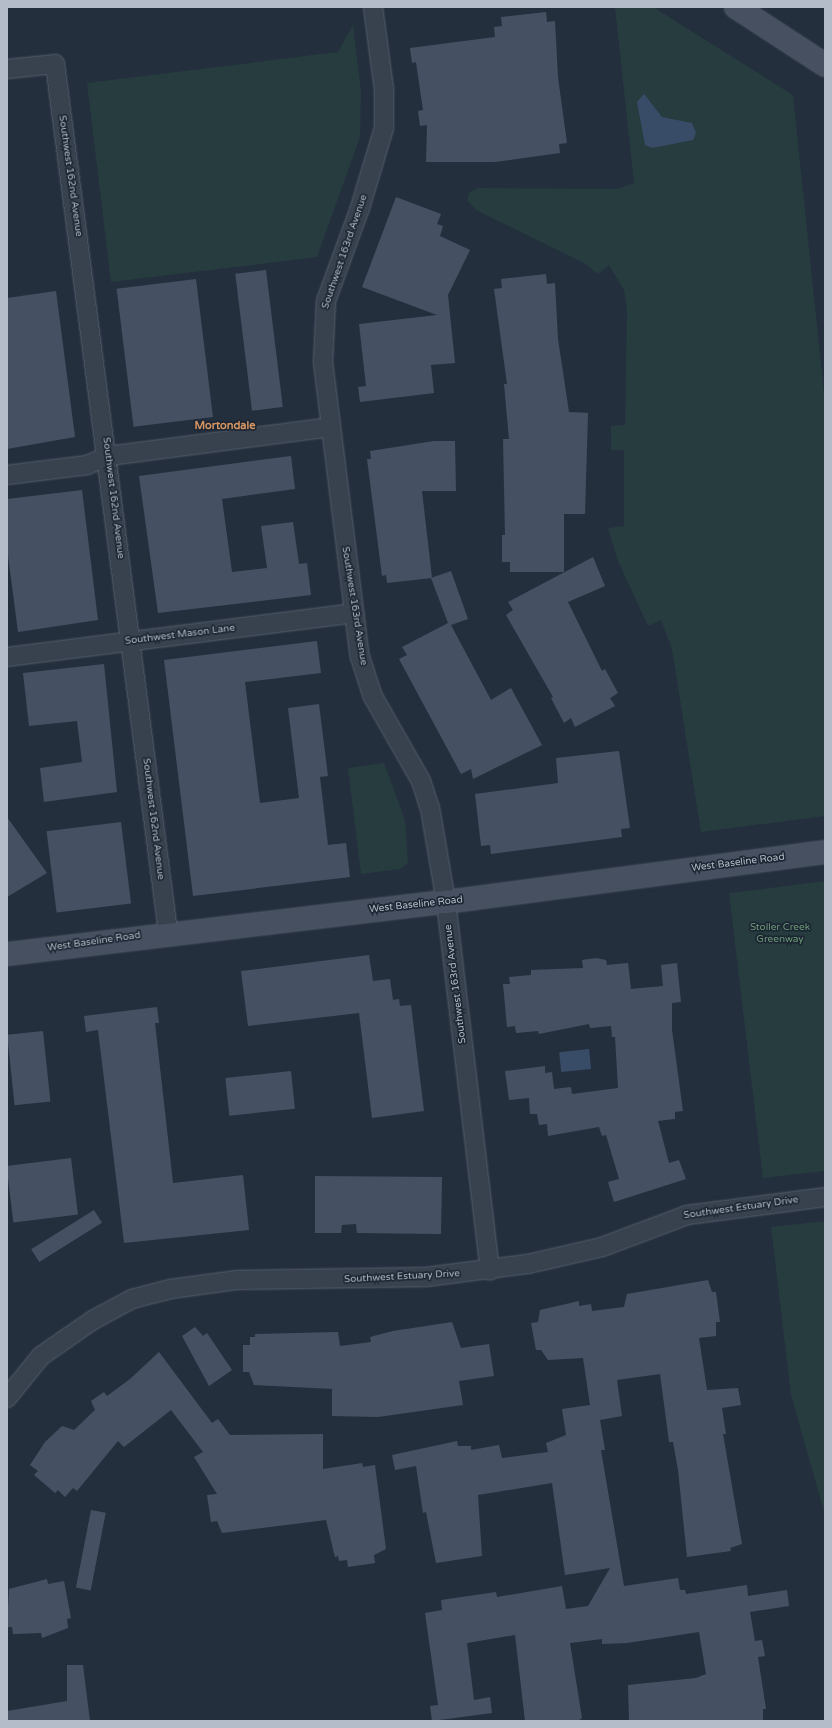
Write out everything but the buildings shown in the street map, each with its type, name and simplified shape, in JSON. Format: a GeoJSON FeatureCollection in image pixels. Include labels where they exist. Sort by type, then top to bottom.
{"type":"FeatureCollection","features":[{"type":"Feature","properties":{"kind":"street","name":"Southwest 163rd Avenue"},"geometry":{"type":"LineString","coordinates":[[373,7],[384,88],[384,128],[360,208],[326,301],[322,346],[330,427],[360,657],[372,695],[421,781],[430,808],[446,902],[490,1270]]}},
{"type":"Feature","properties":{"kind":"street"},"geometry":{"type":"LineString","coordinates":[[736,7],[825,65]]}},
{"type":"Feature","properties":{"kind":"street","name":"Southwest 162nd Avenue"},"geometry":{"type":"LineString","coordinates":[[7,69],[55,64],[108,456],[168,932]]}},
{"type":"Feature","properties":{"kind":"street"},"geometry":{"type":"LineString","coordinates":[[7,475],[87,465],[108,456],[330,427]]}},
{"type":"Feature","properties":{"kind":"street","name":"Southwest Mason Lane"},"geometry":{"type":"LineString","coordinates":[[7,657],[354,613]]}},
{"type":"Feature","properties":{"kind":"street","name":"West Baseline Road"},"geometry":{"type":"LineString","coordinates":[[7,954],[168,932],[446,902],[825,852]]}},
{"type":"Feature","properties":{"kind":"street","name":"Southwest Estuary Drive"},"geometry":{"type":"LineString","coordinates":[[7,1398],[41,1356],[93,1320],[132,1299],[236,1280],[426,1277],[490,1270],[596,1248],[687,1215],[825,1197]]}},
{"type":"Feature","properties":{"kind":"green space"},"geometry":{"type":"Polygon","coordinates":[[[615,7],[653,7],[793,95],[825,403],[825,816],[701,832],[672,649],[661,620],[648,626],[618,561],[608,528],[624,526],[624,450],[611,450],[611,426],[625,425],[627,311],[624,290],[609,265],[598,274],[584,263],[476,210],[467,200],[470,192],[478,188],[617,189],[634,183],[615,7]]]}},
{"type":"Feature","properties":{"kind":"green space"},"geometry":{"type":"Polygon","coordinates":[[[353,25],[361,91],[360,137],[317,257],[111,282],[87,83],[338,52],[353,25]]]}},
{"type":"Feature","properties":{"kind":"green space"},"geometry":{"type":"Polygon","coordinates":[[[384,763],[405,820],[408,863],[400,869],[361,874],[348,768],[384,763]]]}},
{"type":"Feature","properties":{"kind":"green space","name":"Stoller Creek Greenway"},"geometry":{"type":"Polygon","coordinates":[[[825,881],[825,1171],[763,1178],[729,893],[825,881]]]}},
{"type":"Feature","properties":{"kind":"green space"},"geometry":{"type":"Polygon","coordinates":[[[825,1221],[825,1515],[791,1395],[771,1227],[825,1221]]]}},
{"type":"Feature","properties":{"kind":"water"},"geometry":{"type":"Polygon","coordinates":[[[644,94],[662,117],[692,123],[696,133],[693,140],[652,148],[645,145],[637,102],[644,94]]]}},
{"type":"Feature","properties":{"kind":"water"},"geometry":{"type":"Polygon","coordinates":[[[589,1049],[591,1069],[561,1072],[559,1052],[589,1049]]]}},
{"type":"Feature","properties":{"kind":"district","name":"Mortondale"},"geometry":{"type":"Point","coordinates":[225,426]}}]}
